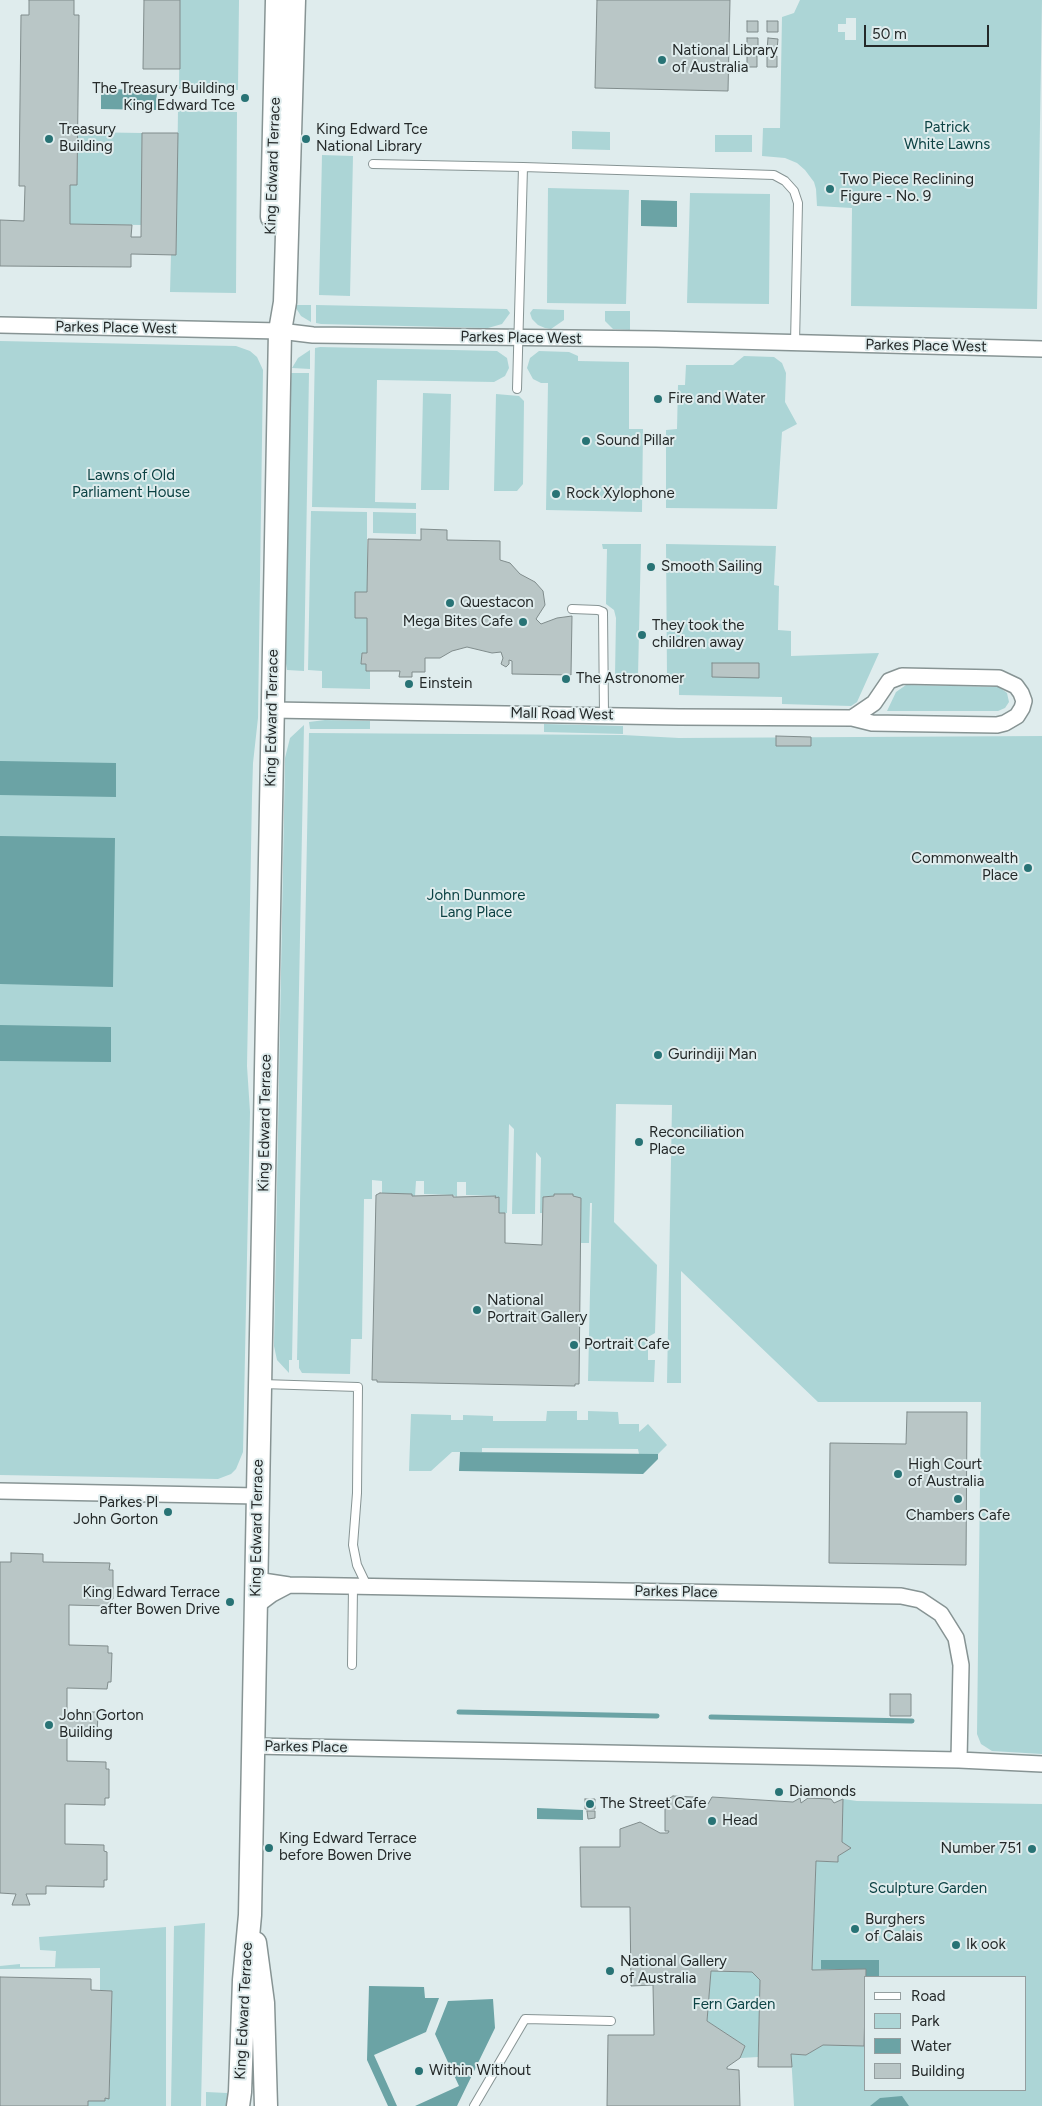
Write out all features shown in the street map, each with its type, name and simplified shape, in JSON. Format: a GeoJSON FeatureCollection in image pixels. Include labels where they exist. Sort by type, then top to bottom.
{"type":"FeatureCollection","features":[{"type":"Feature","properties":{"kind":"main road","name":"King Edward Terrace"},"geometry":{"type":"LineString","coordinates":[[277,0],[270,302],[280,331]]}},
{"type":"Feature","properties":{"kind":"main road","name":"King Edward Terrace"},"geometry":{"type":"LineString","coordinates":[[238,2106],[244,1980],[250,1915],[280,331],[285,302],[294,0]]}},
{"type":"Feature","properties":{"kind":"main road","name":"King Edward Terrace"},"geometry":{"type":"LineString","coordinates":[[250,1915],[263,2002],[266,2106]]}},
{"type":"Feature","properties":{"kind":"street","name":"Parkes Place West"},"geometry":{"type":"LineString","coordinates":[[0,325],[280,331],[313,335],[1042,349]]}},
{"type":"Feature","properties":{"kind":"street","name":"Mall Road West"},"geometry":{"type":"LineString","coordinates":[[273,710],[852,718],[872,723],[1001,724],[1017,716],[1024,701],[1016,686],[999,678],[902,676],[889,681],[874,703],[852,718]]}},
{"type":"Feature","properties":{"kind":"street"},"geometry":{"type":"LineString","coordinates":[[0,1491],[258,1496]]}},
{"type":"Feature","properties":{"kind":"street","name":"Parkes Place"},"geometry":{"type":"LineString","coordinates":[[256,1580],[289,1585],[901,1596],[920,1600],[941,1614],[956,1638],[961,1665],[959,1760]]}},
{"type":"Feature","properties":{"kind":"street"},"geometry":{"type":"LineString","coordinates":[[256,1606],[265,1598],[289,1585]]}},
{"type":"Feature","properties":{"kind":"street","name":"Parkes Place"},"geometry":{"type":"LineString","coordinates":[[253,1746],[959,1760],[1042,1764]]}},
{"type":"Feature","properties":{"kind":"lane"},"geometry":{"type":"LineString","coordinates":[[373,164],[774,175],[785,181],[794,192],[798,203],[796,343]]}},
{"type":"Feature","properties":{"kind":"lane"},"geometry":{"type":"LineString","coordinates":[[517,389],[523,167]]}},
{"type":"Feature","properties":{"kind":"lane"},"geometry":{"type":"LineString","coordinates":[[572,609],[598,610],[603,612],[604,715]]}},
{"type":"Feature","properties":{"kind":"lane"},"geometry":{"type":"LineString","coordinates":[[260,1384],[358,1387],[357,1493],[353,1545],[360,1586],[352,1665]]}},
{"type":"Feature","properties":{"kind":"lane"},"geometry":{"type":"LineString","coordinates":[[474,2106],[525,2019],[611,2021]]}},
{"type":"Feature","properties":{"kind":"green space"},"geometry":{"type":"Polygon","coordinates":[[[180,0],[239,0],[238,90],[179,89],[180,0]]]}},
{"type":"Feature","properties":{"kind":"green space","name":"Patrick White Lawns"},"geometry":{"type":"Polygon","coordinates":[[[800,0],[1042,0],[1037,309],[851,306],[852,208],[817,206],[814,182],[805,170],[797,163],[785,158],[762,156],[763,128],[780,128],[782,17],[794,13],[800,0]],[[846,18],[846,24],[838,24],[838,32],[845,32],[845,40],[856,40],[856,18],[846,18]]]}},
{"type":"Feature","properties":{"kind":"green space"},"geometry":{"type":"Polygon","coordinates":[[[178,111],[237,112],[236,293],[170,292],[171,254],[176,254],[178,111]]]}},
{"type":"Feature","properties":{"kind":"green space"},"geometry":{"type":"Polygon","coordinates":[[[572,131],[610,132],[610,150],[572,149],[572,131]]]}},
{"type":"Feature","properties":{"kind":"green space"},"geometry":{"type":"Polygon","coordinates":[[[78,132],[142,133],[141,225],[70,224],[70,185],[77,184],[78,132]]]}},
{"type":"Feature","properties":{"kind":"green space"},"geometry":{"type":"Polygon","coordinates":[[[715,135],[752,135],[752,152],[715,152],[715,135]]]}},
{"type":"Feature","properties":{"kind":"green space"},"geometry":{"type":"Polygon","coordinates":[[[322,155],[353,156],[350,296],[319,295],[322,155]]]}},
{"type":"Feature","properties":{"kind":"green space"},"geometry":{"type":"Polygon","coordinates":[[[548,188],[629,190],[626,304],[547,303],[548,188]]]}},
{"type":"Feature","properties":{"kind":"green space"},"geometry":{"type":"Polygon","coordinates":[[[690,193],[770,194],[769,304],[687,303],[690,193]]]}},
{"type":"Feature","properties":{"kind":"green space"},"geometry":{"type":"Polygon","coordinates":[[[294,305],[311,305],[311,322],[301,316],[294,305]]]}},
{"type":"Feature","properties":{"kind":"green space"},"geometry":{"type":"Polygon","coordinates":[[[316,305],[507,309],[510,313],[502,324],[488,328],[321,324],[316,323],[316,305]]]}},
{"type":"Feature","properties":{"kind":"green space"},"geometry":{"type":"Polygon","coordinates":[[[533,309],[564,310],[564,320],[551,329],[545,328],[538,325],[532,319],[530,313],[533,309]]]}},
{"type":"Feature","properties":{"kind":"green space"},"geometry":{"type":"Polygon","coordinates":[[[605,311],[630,311],[630,330],[613,329],[605,321],[605,311]]]}},
{"type":"Feature","properties":{"kind":"green space","name":"Lawns of Old Parliament House"},"geometry":{"type":"Polygon","coordinates":[[[0,341],[236,346],[250,351],[257,357],[263,370],[258,718],[253,763],[247,1066],[250,1112],[243,1452],[236,1469],[231,1474],[218,1479],[0,1475],[0,341]]]}},
{"type":"Feature","properties":{"kind":"green space"},"geometry":{"type":"Polygon","coordinates":[[[315,348],[497,351],[507,358],[509,368],[505,376],[494,382],[377,380],[375,502],[416,503],[416,509],[312,507],[315,348]]]}},
{"type":"Feature","properties":{"kind":"green space"},"geometry":{"type":"Polygon","coordinates":[[[310,350],[310,369],[292,368],[298,358],[310,350]]]}},
{"type":"Feature","properties":{"kind":"green space"},"geometry":{"type":"Polygon","coordinates":[[[539,351],[569,352],[578,356],[578,361],[629,362],[629,429],[643,429],[642,512],[546,510],[548,383],[541,383],[533,379],[527,368],[530,358],[539,351]]]}},
{"type":"Feature","properties":{"kind":"green space"},"geometry":{"type":"Polygon","coordinates":[[[744,356],[774,357],[782,363],[786,373],[785,402],[797,424],[782,432],[777,509],[666,508],[666,430],[677,429],[678,385],[685,385],[686,365],[733,365],[744,356]]]}},
{"type":"Feature","properties":{"kind":"green space"},"geometry":{"type":"Polygon","coordinates":[[[290,373],[309,373],[304,671],[287,670],[285,657],[290,373]]]}},
{"type":"Feature","properties":{"kind":"green space"},"geometry":{"type":"Polygon","coordinates":[[[423,393],[451,394],[449,490],[421,490],[423,393]]]}},
{"type":"Feature","properties":{"kind":"green space"},"geometry":{"type":"Polygon","coordinates":[[[496,394],[519,396],[524,401],[523,484],[517,491],[494,491],[496,394]]]}},
{"type":"Feature","properties":{"kind":"green space"},"geometry":{"type":"Polygon","coordinates":[[[311,511],[367,512],[367,592],[355,592],[355,617],[367,618],[367,653],[362,653],[361,664],[366,664],[366,671],[370,671],[370,689],[322,688],[322,671],[308,670],[311,511]]]}},
{"type":"Feature","properties":{"kind":"green space"},"geometry":{"type":"Polygon","coordinates":[[[373,512],[416,513],[416,534],[373,533],[373,512]]]}},
{"type":"Feature","properties":{"kind":"green space"},"geometry":{"type":"Polygon","coordinates":[[[602,544],[641,544],[638,676],[615,676],[616,618],[614,610],[606,604],[607,549],[603,549],[602,544]]]}},
{"type":"Feature","properties":{"kind":"green space"},"geometry":{"type":"Polygon","coordinates":[[[666,544],[776,546],[774,585],[779,586],[778,630],[791,631],[791,656],[879,653],[857,702],[851,706],[782,704],[782,697],[679,695],[679,677],[667,677],[666,544]]]}},
{"type":"Feature","properties":{"kind":"green space"},"geometry":{"type":"Polygon","coordinates":[[[906,685],[999,687],[1007,693],[1009,702],[1005,708],[998,711],[887,711],[896,692],[906,685]]]}},
{"type":"Feature","properties":{"kind":"green space"},"geometry":{"type":"Polygon","coordinates":[[[325,720],[370,721],[370,729],[310,729],[309,722],[325,720]]]}},
{"type":"Feature","properties":{"kind":"green space"},"geometry":{"type":"Polygon","coordinates":[[[544,724],[623,726],[623,734],[544,732],[544,724]]]}},
{"type":"Feature","properties":{"kind":"green space"},"geometry":{"type":"Polygon","coordinates":[[[304,725],[292,1360],[289,1360],[289,1373],[277,1360],[274,1346],[285,758],[290,738],[304,725]]]}},
{"type":"Feature","properties":{"kind":"green space","name":"John Dunmore Lang Place"},"geometry":{"type":"Polygon","coordinates":[[[309,733],[623,735],[679,738],[1042,736],[1042,1754],[992,1751],[981,1744],[977,1734],[981,1402],[818,1402],[681,1271],[681,1383],[667,1383],[672,1105],[616,1104],[614,1222],[657,1265],[655,1333],[648,1337],[648,1360],[655,1360],[654,1382],[588,1381],[592,1203],[590,1203],[589,1243],[581,1243],[581,1198],[573,1196],[573,1194],[555,1194],[554,1196],[543,1197],[542,1213],[540,1213],[541,1158],[536,1152],[535,1214],[512,1214],[514,1129],[509,1124],[507,1213],[499,1213],[499,1198],[495,1196],[466,1195],[466,1182],[457,1182],[457,1197],[453,1195],[424,1194],[424,1181],[416,1181],[415,1196],[382,1193],[382,1181],[372,1180],[372,1199],[364,1199],[362,1339],[351,1339],[350,1374],[302,1373],[299,1368],[299,1360],[297,1360],[309,733]]]}},
{"type":"Feature","properties":{"kind":"green space"},"geometry":{"type":"Polygon","coordinates":[[[547,1411],[577,1411],[577,1420],[588,1420],[588,1411],[618,1412],[619,1424],[639,1424],[639,1432],[648,1424],[667,1445],[658,1454],[639,1454],[638,1449],[482,1448],[482,1452],[452,1452],[431,1471],[409,1471],[411,1414],[451,1415],[451,1420],[463,1420],[463,1415],[493,1416],[493,1421],[546,1421],[547,1411]]]}},
{"type":"Feature","properties":{"kind":"green space","name":"Sculpture Garden"},"geometry":{"type":"Polygon","coordinates":[[[843,1799],[857,1801],[1042,1804],[1042,2106],[794,2106],[791,2054],[806,2055],[823,2045],[864,2046],[864,2091],[1027,2091],[1027,1976],[866,1976],[866,1969],[812,1970],[816,1861],[837,1862],[838,1856],[850,1848],[842,1842],[843,1799]]]}},
{"type":"Feature","properties":{"kind":"green space"},"geometry":{"type":"Polygon","coordinates":[[[205,1923],[201,2106],[171,2106],[174,1926],[205,1923]]]}},
{"type":"Feature","properties":{"kind":"green space"},"geometry":{"type":"Polygon","coordinates":[[[166,1927],[166,2106],[88,2106],[88,2101],[105,2101],[105,2098],[109,2098],[112,1991],[100,1990],[100,1968],[0,1969],[0,1966],[20,1964],[20,1967],[55,1967],[56,1951],[40,1950],[39,1937],[166,1927]]]}},
{"type":"Feature","properties":{"kind":"green space","name":"Fern Garden"},"geometry":{"type":"Polygon","coordinates":[[[711,1971],[752,1972],[760,1980],[758,2057],[740,2058],[745,2046],[707,2021],[711,1971]]]}},
{"type":"Feature","properties":{"kind":"green space"},"geometry":{"type":"Polygon","coordinates":[[[206,2092],[227,2093],[230,2097],[227,2106],[206,2106],[206,2092]]]}},
{"type":"Feature","properties":{"kind":"water"},"geometry":{"type":"Polygon","coordinates":[[[101,89],[157,90],[156,110],[101,109],[101,89]]]}},
{"type":"Feature","properties":{"kind":"water"},"geometry":{"type":"Polygon","coordinates":[[[641,200],[677,201],[677,227],[641,226],[641,200]]]}},
{"type":"Feature","properties":{"kind":"water"},"geometry":{"type":"Polygon","coordinates":[[[0,761],[116,763],[116,797],[0,795],[0,761]]]}},
{"type":"Feature","properties":{"kind":"water"},"geometry":{"type":"Polygon","coordinates":[[[0,836],[115,838],[113,987],[0,984],[0,836]]]}},
{"type":"Feature","properties":{"kind":"water"},"geometry":{"type":"Polygon","coordinates":[[[0,1025],[111,1027],[111,1062],[0,1061],[0,1025]]]}},
{"type":"Feature","properties":{"kind":"water"},"geometry":{"type":"Polygon","coordinates":[[[460,1452],[658,1454],[658,1459],[643,1474],[459,1471],[460,1452]]]}},
{"type":"Feature","properties":{"kind":"water"},"geometry":{"type":"Polygon","coordinates":[[[537,1808],[583,1810],[583,1820],[537,1819],[537,1808]]]}},
{"type":"Feature","properties":{"kind":"water"},"geometry":{"type":"Polygon","coordinates":[[[821,1960],[879,1960],[879,1976],[866,1976],[866,1969],[821,1969],[821,1960]]]}},
{"type":"Feature","properties":{"kind":"water"},"geometry":{"type":"Polygon","coordinates":[[[369,1986],[424,1987],[425,1998],[439,1998],[426,2032],[374,2055],[397,2106],[388,2106],[367,2060],[369,1986]]]}},
{"type":"Feature","properties":{"kind":"water"},"geometry":{"type":"Polygon","coordinates":[[[493,1999],[495,2028],[457,2106],[415,2106],[459,2086],[435,2034],[448,2001],[493,1999]]]}},
{"type":"Feature","properties":{"kind":"water"},"geometry":{"type":"Polygon","coordinates":[[[902,2096],[909,2106],[870,2106],[880,2098],[902,2096]]]}},
{"type":"Feature","properties":{"kind":"building","name":"Treasury Building"},"geometry":{"type":"Polygon","coordinates":[[[29,0],[74,0],[74,15],[79,15],[77,185],[70,185],[70,224],[132,225],[131,237],[141,237],[142,133],[178,133],[176,255],[131,254],[131,267],[0,266],[0,220],[24,221],[25,186],[19,186],[21,15],[29,15],[29,0]]]}},
{"type":"Feature","properties":{"kind":"building"},"geometry":{"type":"Polygon","coordinates":[[[144,0],[180,0],[180,69],[143,69],[144,0]]]}},
{"type":"Feature","properties":{"kind":"building","name":"National Library of Australia"},"geometry":{"type":"Polygon","coordinates":[[[597,0],[730,0],[728,91],[595,88],[597,0]]]}},
{"type":"Feature","properties":{"kind":"building"},"geometry":{"type":"Polygon","coordinates":[[[747,21],[758,21],[758,32],[747,32],[747,21]]]}},
{"type":"Feature","properties":{"kind":"building"},"geometry":{"type":"Polygon","coordinates":[[[767,21],[778,21],[778,32],[767,32],[767,21]]]}},
{"type":"Feature","properties":{"kind":"building"},"geometry":{"type":"Polygon","coordinates":[[[747,38],[758,38],[758,50],[747,49],[747,38]]]}},
{"type":"Feature","properties":{"kind":"building"},"geometry":{"type":"Polygon","coordinates":[[[768,38],[778,39],[777,50],[767,50],[768,38]]]}},
{"type":"Feature","properties":{"kind":"building"},"geometry":{"type":"Polygon","coordinates":[[[747,55],[757,56],[757,67],[747,67],[747,55]]]}},
{"type":"Feature","properties":{"kind":"building"},"geometry":{"type":"Polygon","coordinates":[[[767,56],[777,56],[777,67],[767,67],[767,56]]]}},
{"type":"Feature","properties":{"kind":"building","name":"Questacon"},"geometry":{"type":"Polygon","coordinates":[[[421,529],[447,530],[447,540],[500,541],[500,560],[510,563],[520,574],[535,582],[543,591],[545,605],[536,619],[541,624],[557,618],[572,616],[571,675],[512,674],[512,661],[509,660],[509,664],[506,667],[501,664],[503,658],[501,652],[492,653],[467,647],[452,651],[440,658],[425,658],[425,672],[412,672],[412,677],[399,677],[400,671],[366,671],[366,664],[361,664],[362,653],[367,653],[367,618],[355,618],[355,592],[367,592],[368,539],[421,540],[421,529]]]}},
{"type":"Feature","properties":{"kind":"building"},"geometry":{"type":"Polygon","coordinates":[[[712,663],[759,663],[759,678],[712,677],[712,663]]]}},
{"type":"Feature","properties":{"kind":"building"},"geometry":{"type":"Polygon","coordinates":[[[776,736],[811,737],[811,746],[776,746],[776,736]]]}},
{"type":"Feature","properties":{"kind":"building","name":"National Portrait Gallery"},"geometry":{"type":"Polygon","coordinates":[[[380,1193],[412,1194],[412,1196],[496,1196],[495,1198],[499,1197],[499,1213],[505,1213],[505,1243],[542,1245],[543,1197],[554,1196],[554,1194],[573,1194],[573,1196],[581,1198],[579,1384],[575,1384],[575,1386],[377,1382],[377,1380],[372,1380],[376,1195],[380,1193]]]}},
{"type":"Feature","properties":{"kind":"building","name":"High Court of Australia"},"geometry":{"type":"Polygon","coordinates":[[[907,1412],[967,1412],[966,1565],[829,1563],[830,1443],[906,1444],[907,1412]]]}},
{"type":"Feature","properties":{"kind":"building","name":"John Gorton Building"},"geometry":{"type":"Polygon","coordinates":[[[11,1553],[43,1554],[43,1562],[110,1563],[109,1570],[113,1570],[113,1599],[109,1599],[109,1606],[69,1605],[69,1645],[108,1646],[108,1653],[112,1653],[111,1682],[108,1682],[107,1689],[67,1688],[67,1712],[98,1712],[97,1738],[67,1737],[67,1761],[106,1762],[106,1769],[109,1769],[109,1798],[105,1798],[105,1805],[65,1804],[65,1844],[104,1845],[104,1851],[107,1852],[107,1880],[104,1880],[104,1887],[46,1886],[46,1894],[26,1894],[30,1905],[12,1905],[16,1894],[0,1893],[0,1562],[11,1562],[11,1553]]]}},
{"type":"Feature","properties":{"kind":"building"},"geometry":{"type":"Polygon","coordinates":[[[890,1694],[911,1694],[911,1716],[890,1716],[890,1694]]]}},
{"type":"Feature","properties":{"kind":"building"},"geometry":{"type":"Polygon","coordinates":[[[673,1796],[694,1797],[708,1804],[712,1797],[793,1802],[800,1798],[801,1803],[808,1798],[831,1799],[834,1803],[843,1799],[842,1842],[851,1848],[838,1856],[838,1862],[816,1861],[812,1970],[866,1969],[866,1976],[864,1976],[864,2046],[823,2045],[806,2055],[791,2054],[792,2067],[758,2067],[760,1980],[752,1972],[711,1971],[707,2021],[745,2046],[740,2058],[727,2067],[727,2069],[739,2070],[740,2106],[607,2106],[608,2035],[654,2035],[653,1985],[631,1986],[630,1907],[581,1907],[580,1847],[620,1847],[620,1829],[640,1822],[660,1833],[668,1833],[669,1831],[665,1831],[665,1801],[673,1796]]]}},
{"type":"Feature","properties":{"kind":"building"},"geometry":{"type":"Polygon","coordinates":[[[585,1799],[595,1799],[595,1809],[585,1809],[585,1799]]]}},
{"type":"Feature","properties":{"kind":"building"},"geometry":{"type":"Polygon","coordinates":[[[587,1811],[595,1811],[595,1818],[588,1819],[587,1811]]]}},
{"type":"Feature","properties":{"kind":"building"},"geometry":{"type":"Polygon","coordinates":[[[0,1977],[91,1979],[91,1990],[112,1991],[109,2099],[105,2098],[105,2101],[88,2101],[88,2106],[0,2106],[0,1977]]]}},
{"type":"Feature","properties":{"kind":"waterway"},"geometry":{"type":"LineString","coordinates":[[459,1712],[657,1716]]}},
{"type":"Feature","properties":{"kind":"waterway"},"geometry":{"type":"LineString","coordinates":[[711,1717],[912,1721]]}},
{"type":"Feature","properties":{"kind":"place","name":"National Library of Australia"},"geometry":{"type":"Point","coordinates":[662,60]}},
{"type":"Feature","properties":{"kind":"place","name":"The Treasury Building King Edward Tce"},"geometry":{"type":"Point","coordinates":[245,98]}},
{"type":"Feature","properties":{"kind":"place","name":"Treasury Building"},"geometry":{"type":"Point","coordinates":[49,139]}},
{"type":"Feature","properties":{"kind":"place","name":"King Edward Tce National Library"},"geometry":{"type":"Point","coordinates":[306,139]}},
{"type":"Feature","properties":{"kind":"place","name":"Two Piece Reclining Figure - No. 9"},"geometry":{"type":"Point","coordinates":[830,189]}},
{"type":"Feature","properties":{"kind":"place","name":"Fire and Water"},"geometry":{"type":"Point","coordinates":[658,399]}},
{"type":"Feature","properties":{"kind":"place","name":"Sound Pillar"},"geometry":{"type":"Point","coordinates":[586,441]}},
{"type":"Feature","properties":{"kind":"place","name":"Rock Xylophone"},"geometry":{"type":"Point","coordinates":[556,494]}},
{"type":"Feature","properties":{"kind":"place","name":"Smooth Sailing"},"geometry":{"type":"Point","coordinates":[651,567]}},
{"type":"Feature","properties":{"kind":"place","name":"Questacon"},"geometry":{"type":"Point","coordinates":[450,603]}},
{"type":"Feature","properties":{"kind":"place","name":"Mega Bites Cafe"},"geometry":{"type":"Point","coordinates":[523,622]}},
{"type":"Feature","properties":{"kind":"place","name":"They took the children away"},"geometry":{"type":"Point","coordinates":[642,635]}},
{"type":"Feature","properties":{"kind":"place","name":"The Astronomer"},"geometry":{"type":"Point","coordinates":[566,679]}},
{"type":"Feature","properties":{"kind":"place","name":"Einstein"},"geometry":{"type":"Point","coordinates":[409,684]}},
{"type":"Feature","properties":{"kind":"place","name":"Commonwealth Place"},"geometry":{"type":"Point","coordinates":[1028,868]}},
{"type":"Feature","properties":{"kind":"place","name":"Gurindiji Man"},"geometry":{"type":"Point","coordinates":[658,1055]}},
{"type":"Feature","properties":{"kind":"place","name":"Reconciliation Place"},"geometry":{"type":"Point","coordinates":[639,1142]}},
{"type":"Feature","properties":{"kind":"place","name":"National Portrait Gallery"},"geometry":{"type":"Point","coordinates":[477,1310]}},
{"type":"Feature","properties":{"kind":"place","name":"Portrait Cafe"},"geometry":{"type":"Point","coordinates":[574,1345]}},
{"type":"Feature","properties":{"kind":"place","name":"High Court of Australia"},"geometry":{"type":"Point","coordinates":[898,1474]}},
{"type":"Feature","properties":{"kind":"place","name":"Chambers Cafe"},"geometry":{"type":"Point","coordinates":[958,1499]}},
{"type":"Feature","properties":{"kind":"place","name":"Parkes Pl John Gorton"},"geometry":{"type":"Point","coordinates":[168,1512]}},
{"type":"Feature","properties":{"kind":"place","name":"King Edward Terrace after Bowen Drive"},"geometry":{"type":"Point","coordinates":[230,1602]}},
{"type":"Feature","properties":{"kind":"place","name":"John Gorton Building"},"geometry":{"type":"Point","coordinates":[49,1725]}},
{"type":"Feature","properties":{"kind":"place","name":"Diamonds"},"geometry":{"type":"Point","coordinates":[779,1792]}},
{"type":"Feature","properties":{"kind":"place","name":"The Street Cafe"},"geometry":{"type":"Point","coordinates":[590,1804]}},
{"type":"Feature","properties":{"kind":"place","name":"Head"},"geometry":{"type":"Point","coordinates":[712,1821]}},
{"type":"Feature","properties":{"kind":"place","name":"King Edward Terrace before Bowen Drive"},"geometry":{"type":"Point","coordinates":[269,1848]}},
{"type":"Feature","properties":{"kind":"place","name":"Number 751"},"geometry":{"type":"Point","coordinates":[1032,1849]}},
{"type":"Feature","properties":{"kind":"place","name":"Burghers of Calais"},"geometry":{"type":"Point","coordinates":[855,1929]}},
{"type":"Feature","properties":{"kind":"place","name":"Ik ook"},"geometry":{"type":"Point","coordinates":[956,1945]}},
{"type":"Feature","properties":{"kind":"place","name":"National Gallery of Australia"},"geometry":{"type":"Point","coordinates":[610,1971]}},
{"type":"Feature","properties":{"kind":"place","name":"Within Without"},"geometry":{"type":"Point","coordinates":[419,2071]}}]}
